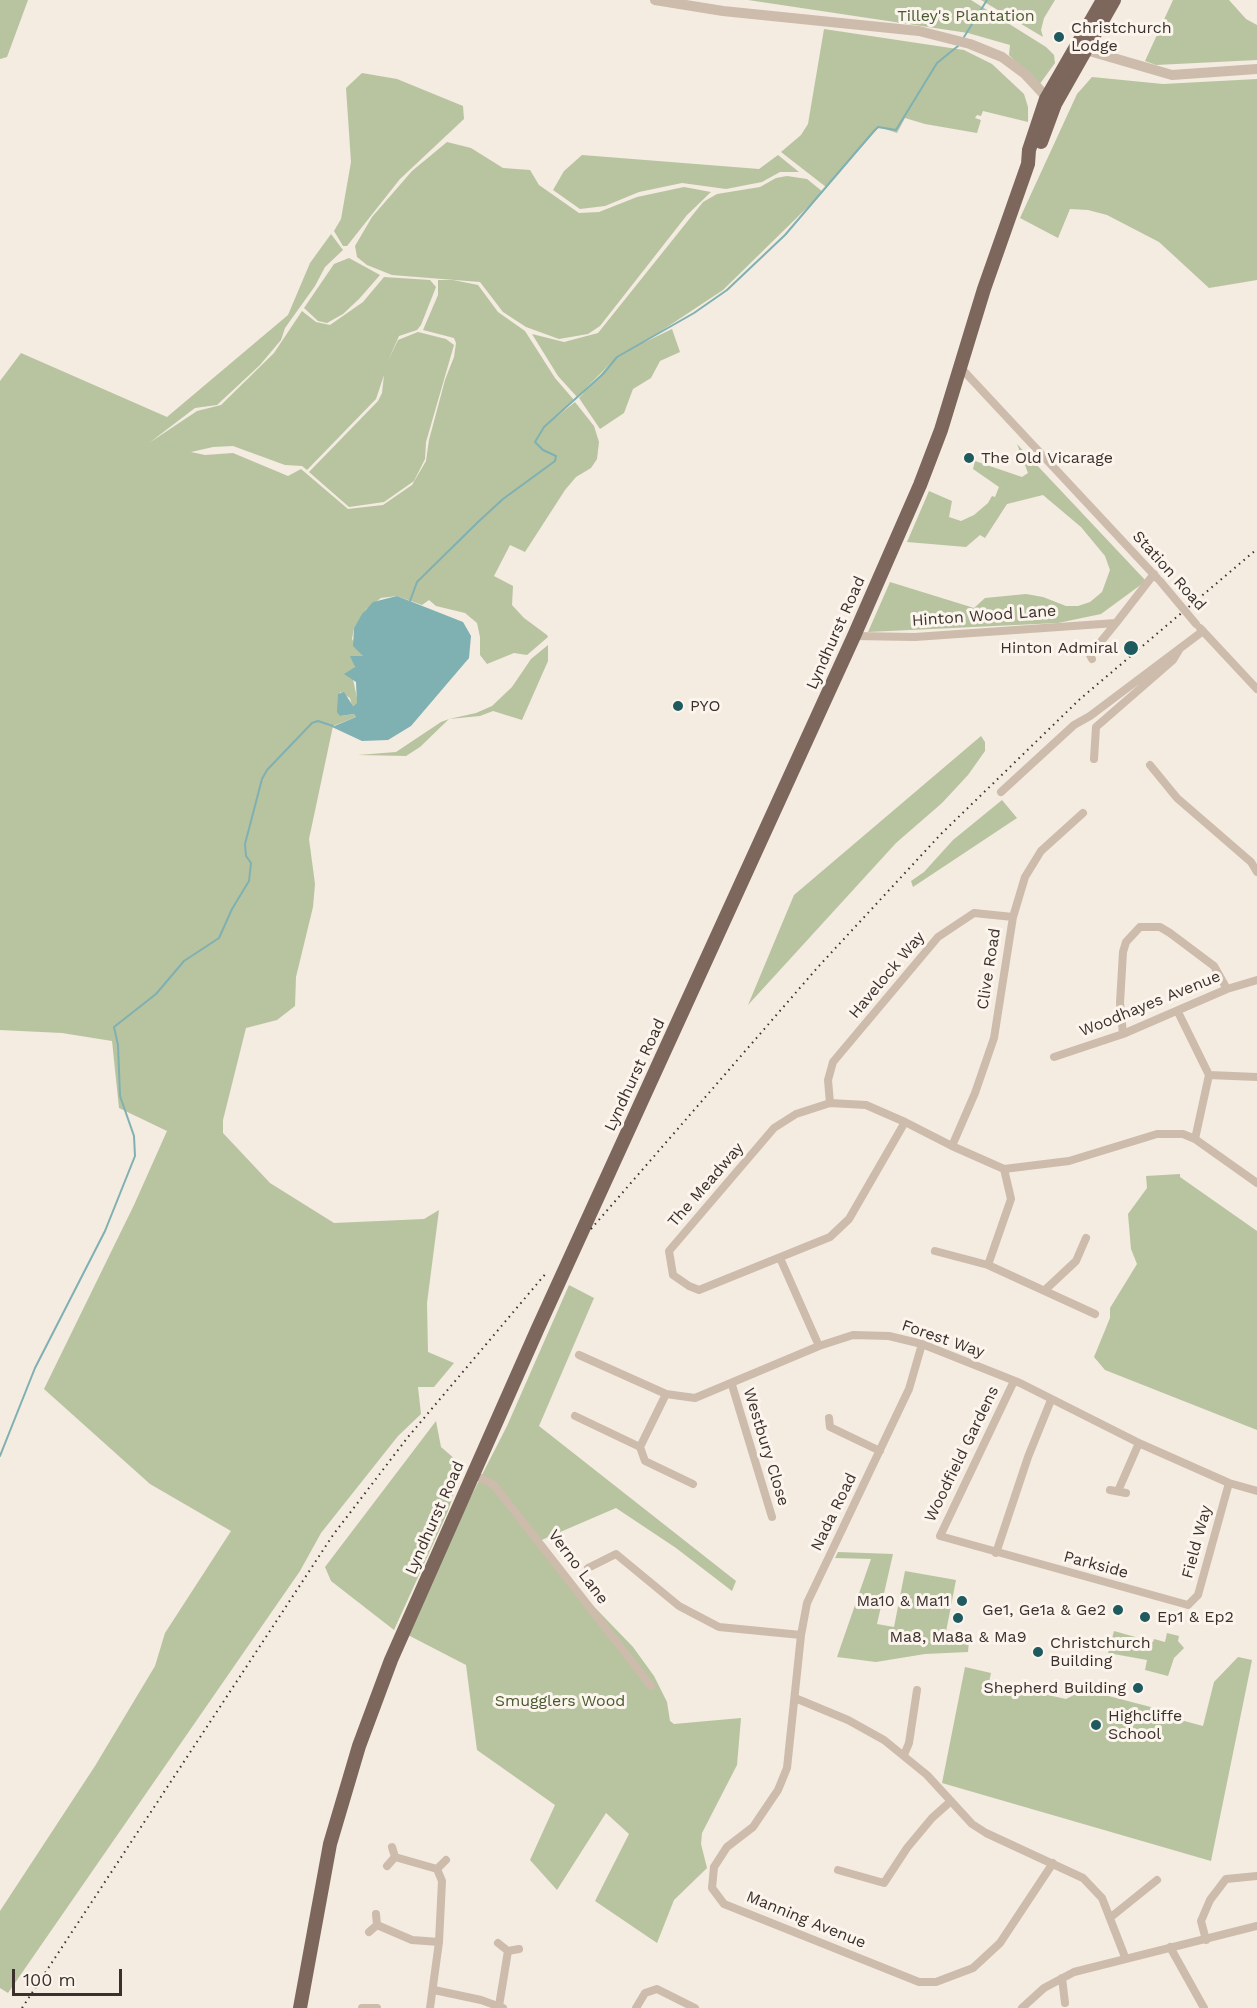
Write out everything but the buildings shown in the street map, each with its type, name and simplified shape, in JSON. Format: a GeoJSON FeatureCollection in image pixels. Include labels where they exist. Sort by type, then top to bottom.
{"type":"FeatureCollection","features":[{"type":"Feature","properties":{"kind":"main road","name":"Lyndhurst Road"},"geometry":{"type":"LineString","coordinates":[[300,2008],[324,1868],[359,1746],[391,1660],[472,1473],[854,636],[920,485],[961,368],[984,289],[1028,164],[1029,150],[1103,0]]}},
{"type":"Feature","properties":{"kind":"main road","name":"Lyndhurst Road"},"geometry":{"type":"LineString","coordinates":[[1080,49],[1114,0]]}},
{"type":"Feature","properties":{"kind":"street"},"geometry":{"type":"LineString","coordinates":[[655,0],[723,11],[919,31],[970,44],[1002,57],[1025,74],[1051,102]]}},
{"type":"Feature","properties":{"kind":"street"},"geometry":{"type":"LineString","coordinates":[[1080,49],[1172,75],[1257,69]]}},
{"type":"Feature","properties":{"kind":"street","name":"Station Road"},"geometry":{"type":"LineString","coordinates":[[961,368],[1157,578],[1203,631],[1090,716],[1074,725],[1001,792]]}},
{"type":"Feature","properties":{"kind":"street"},"geometry":{"type":"LineString","coordinates":[[1090,655],[1157,578]]}},
{"type":"Feature","properties":{"kind":"street","name":"Hinton Wood Lane"},"geometry":{"type":"LineString","coordinates":[[854,636],[915,637],[1116,623]]}},
{"type":"Feature","properties":{"kind":"street"},"geometry":{"type":"LineString","coordinates":[[1203,631],[1257,689]]}},
{"type":"Feature","properties":{"kind":"street"},"geometry":{"type":"LineString","coordinates":[[1094,759],[1096,727],[1173,660],[1181,647]]}},
{"type":"Feature","properties":{"kind":"street"},"geometry":{"type":"LineString","coordinates":[[1150,765],[1177,798],[1251,862],[1257,872]]}},
{"type":"Feature","properties":{"kind":"street","name":"Clive Road"},"geometry":{"type":"LineString","coordinates":[[952,1146],[975,1094],[994,1038],[1013,917],[1025,877],[1041,851],[1083,813]]}},
{"type":"Feature","properties":{"kind":"street","name":"Havelock Way"},"geometry":{"type":"LineString","coordinates":[[830,1103],[828,1080],[833,1062],[938,937],[974,913],[1013,917]]}},
{"type":"Feature","properties":{"kind":"street"},"geometry":{"type":"LineString","coordinates":[[1123,1034],[1120,1003],[1123,952],[1126,942],[1140,927],[1160,927],[1170,933],[1214,966],[1227,989]]}},
{"type":"Feature","properties":{"kind":"street","name":"Woodhayes Avenue"},"geometry":{"type":"LineString","coordinates":[[1054,1057],[1123,1034],[1227,989],[1257,980]]}},
{"type":"Feature","properties":{"kind":"street"},"geometry":{"type":"LineString","coordinates":[[1178,1012],[1209,1075],[1195,1139]]}},
{"type":"Feature","properties":{"kind":"street"},"geometry":{"type":"LineString","coordinates":[[1209,1075],[1257,1077]]}},
{"type":"Feature","properties":{"kind":"street","name":"The Meadway"},"geometry":{"type":"LineString","coordinates":[[830,1103],[866,1105],[905,1122],[849,1219],[830,1237],[699,1290],[673,1275],[669,1251],[774,1128],[796,1114],[830,1103]]}},
{"type":"Feature","properties":{"kind":"street"},"geometry":{"type":"LineString","coordinates":[[905,1122],[1005,1169],[1069,1161],[1169,1132],[1195,1139],[1257,1183]]}},
{"type":"Feature","properties":{"kind":"street"},"geometry":{"type":"LineString","coordinates":[[988,1266],[1011,1199],[1005,1169]]}},
{"type":"Feature","properties":{"kind":"street"},"geometry":{"type":"LineString","coordinates":[[1045,1290],[1076,1261],[1086,1238]]}},
{"type":"Feature","properties":{"kind":"street"},"geometry":{"type":"LineString","coordinates":[[935,1251],[988,1266],[1095,1314]]}},
{"type":"Feature","properties":{"kind":"street"},"geometry":{"type":"LineString","coordinates":[[780,1258],[819,1346]]}},
{"type":"Feature","properties":{"kind":"street","name":"Forest Way"},"geometry":{"type":"LineString","coordinates":[[579,1355],[666,1394],[695,1398],[732,1385],[819,1346],[853,1335],[889,1336],[922,1344],[1014,1381],[1139,1443],[1229,1483],[1257,1491]]}},
{"type":"Feature","properties":{"kind":"street","name":"Nada Road"},"geometry":{"type":"LineString","coordinates":[[795,1698],[801,1635],[807,1603],[909,1389],[922,1344]]}},
{"type":"Feature","properties":{"kind":"street","name":"Woodfield Gardens"},"geometry":{"type":"LineString","coordinates":[[996,1553],[940,1536],[1014,1381]]}},
{"type":"Feature","properties":{"kind":"street","name":"Westbury Close"},"geometry":{"type":"LineString","coordinates":[[732,1385],[772,1517]]}},
{"type":"Feature","properties":{"kind":"street"},"geometry":{"type":"LineString","coordinates":[[640,1447],[666,1394]]}},
{"type":"Feature","properties":{"kind":"street"},"geometry":{"type":"LineString","coordinates":[[996,1553],[1028,1457],[1052,1400]]}},
{"type":"Feature","properties":{"kind":"street"},"geometry":{"type":"LineString","coordinates":[[575,1416],[640,1447],[645,1461],[693,1484]]}},
{"type":"Feature","properties":{"kind":"street"},"geometry":{"type":"LineString","coordinates":[[828,1426],[880,1451]]}},
{"type":"Feature","properties":{"kind":"street"},"geometry":{"type":"LineString","coordinates":[[1118,1491],[1139,1443]]}},
{"type":"Feature","properties":{"kind":"street","name":"Verno Lane"},"geometry":{"type":"LineString","coordinates":[[472,1473],[494,1485],[651,1686]]}},
{"type":"Feature","properties":{"kind":"street","name":"Field Way"},"geometry":{"type":"LineString","coordinates":[[1188,1605],[1198,1595],[1229,1483]]}},
{"type":"Feature","properties":{"kind":"street","name":"Parkside"},"geometry":{"type":"LineString","coordinates":[[996,1553],[1188,1605]]}},
{"type":"Feature","properties":{"kind":"street"},"geometry":{"type":"LineString","coordinates":[[588,1568],[616,1554],[679,1606],[719,1627],[801,1635]]}},
{"type":"Feature","properties":{"kind":"street"},"geometry":{"type":"LineString","coordinates":[[904,1755],[909,1743],[917,1690]]}},
{"type":"Feature","properties":{"kind":"street"},"geometry":{"type":"LineString","coordinates":[[795,1698],[866,1729],[904,1755],[972,1824],[986,1833],[1053,1863],[1089,1883],[1102,1898],[1125,1957]]}},
{"type":"Feature","properties":{"kind":"street","name":"Manning Avenue"},"geometry":{"type":"LineString","coordinates":[[795,1698],[787,1768],[778,1790],[753,1827],[727,1847],[714,1867],[712,1888],[724,1904],[920,1982],[936,1982],[973,1968],[1000,1942],[1053,1863]]}},
{"type":"Feature","properties":{"kind":"street"},"geometry":{"type":"LineString","coordinates":[[838,1870],[884,1883],[907,1848],[932,1818],[951,1801]]}},
{"type":"Feature","properties":{"kind":"street"},"geometry":{"type":"LineString","coordinates":[[392,1847],[395,1857]]}},
{"type":"Feature","properties":{"kind":"street"},"geometry":{"type":"LineString","coordinates":[[387,1866],[395,1857]]}},
{"type":"Feature","properties":{"kind":"street"},"geometry":{"type":"LineString","coordinates":[[395,1857],[437,1869]]}},
{"type":"Feature","properties":{"kind":"street"},"geometry":{"type":"LineString","coordinates":[[437,1869],[446,1860]]}},
{"type":"Feature","properties":{"kind":"street"},"geometry":{"type":"LineString","coordinates":[[430,2008],[434,1990],[438,1941],[441,1881],[437,1869]]}},
{"type":"Feature","properties":{"kind":"street"},"geometry":{"type":"LineString","coordinates":[[1206,1940],[1201,1920],[1210,1900],[1226,1879],[1257,1876]]}},
{"type":"Feature","properties":{"kind":"street"},"geometry":{"type":"LineString","coordinates":[[1111,1917],[1157,1880]]}},
{"type":"Feature","properties":{"kind":"street"},"geometry":{"type":"LineString","coordinates":[[376,1914],[377,1925]]}},
{"type":"Feature","properties":{"kind":"street"},"geometry":{"type":"LineString","coordinates":[[377,1925],[412,1940],[438,1941]]}},
{"type":"Feature","properties":{"kind":"street"},"geometry":{"type":"LineString","coordinates":[[369,1932],[377,1925]]}},
{"type":"Feature","properties":{"kind":"street"},"geometry":{"type":"LineString","coordinates":[[1022,2008],[1044,1988],[1062,1978],[1125,1957],[1206,1940],[1257,1926]]}},
{"type":"Feature","properties":{"kind":"street"},"geometry":{"type":"LineString","coordinates":[[498,1943],[507,1951]]}},
{"type":"Feature","properties":{"kind":"street"},"geometry":{"type":"LineString","coordinates":[[1170,1947],[1203,2006],[1192,2008]]}},
{"type":"Feature","properties":{"kind":"street"},"geometry":{"type":"LineString","coordinates":[[507,1951],[519,1949]]}},
{"type":"Feature","properties":{"kind":"street"},"geometry":{"type":"LineString","coordinates":[[434,1990],[501,2007],[507,1951]]}},
{"type":"Feature","properties":{"kind":"street"},"geometry":{"type":"LineString","coordinates":[[1062,1978],[1065,2003]]}},
{"type":"Feature","properties":{"kind":"street"},"geometry":{"type":"LineString","coordinates":[[636,2008],[642,1996],[657,1989],[695,2008]]}},
{"type":"Feature","properties":{"kind":"street"},"geometry":{"type":"LineString","coordinates":[[362,2008],[377,2008]]}},
{"type":"Feature","properties":{"kind":"green space"},"geometry":{"type":"Polygon","coordinates":[[[0,0],[28,0],[7,57],[0,59],[0,0]]]}},
{"type":"Feature","properties":{"kind":"green space","name":"Tilley's Plantation"},"geometry":{"type":"Polygon","coordinates":[[[748,0],[971,0],[1046,47],[1054,55],[1055,63],[1039,85],[1009,55],[1010,45],[968,33],[748,0]]]}},
{"type":"Feature","properties":{"kind":"green space"},"geometry":{"type":"Polygon","coordinates":[[[981,0],[1055,0],[1044,18],[1041,30],[1043,37],[981,0]]]}},
{"type":"Feature","properties":{"kind":"green space"},"geometry":{"type":"Polygon","coordinates":[[[1173,0],[1229,0],[1246,19],[1257,25],[1257,60],[1156,65],[1145,61],[1173,0]]]}},
{"type":"Feature","properties":{"kind":"green space"},"geometry":{"type":"Polygon","coordinates":[[[824,29],[964,50],[992,64],[1024,94],[1028,107],[1028,122],[983,111],[981,116],[977,115],[975,118],[981,120],[977,133],[905,118],[897,133],[879,127],[826,187],[781,152],[801,135],[808,124],[824,29]]]}},
{"type":"Feature","properties":{"kind":"green space"},"geometry":{"type":"Polygon","coordinates":[[[362,73],[397,79],[463,106],[464,119],[400,179],[347,246],[343,246],[334,231],[341,219],[351,162],[346,88],[362,73]]]}},
{"type":"Feature","properties":{"kind":"green space"},"geometry":{"type":"Polygon","coordinates":[[[1092,77],[1163,84],[1257,79],[1257,280],[1209,288],[1159,242],[1107,215],[1088,210],[1070,209],[1058,238],[1020,218],[1077,94],[1092,77]]]}},
{"type":"Feature","properties":{"kind":"green space"},"geometry":{"type":"Polygon","coordinates":[[[447,142],[471,148],[503,168],[530,170],[539,185],[579,213],[599,212],[637,197],[684,187],[711,192],[687,215],[600,326],[588,334],[559,339],[526,327],[503,312],[480,282],[392,275],[367,265],[357,257],[355,246],[372,217],[412,171],[447,142]]]}},
{"type":"Feature","properties":{"kind":"green space"},"geometry":{"type":"Polygon","coordinates":[[[582,155],[759,169],[778,155],[799,172],[780,172],[762,182],[726,189],[682,183],[639,192],[605,206],[580,209],[553,190],[564,171],[582,155]]]}},
{"type":"Feature","properties":{"kind":"green space"},"geometry":{"type":"Polygon","coordinates":[[[787,176],[807,179],[823,192],[723,290],[643,343],[672,329],[680,352],[660,361],[651,378],[633,389],[624,413],[600,429],[579,398],[613,361],[577,397],[558,376],[532,334],[564,342],[598,333],[703,202],[717,194],[760,187],[776,178],[787,176]]]}},
{"type":"Feature","properties":{"kind":"green space"},"geometry":{"type":"Polygon","coordinates":[[[331,234],[343,250],[325,267],[315,286],[285,328],[281,340],[260,365],[217,405],[195,408],[149,443],[197,411],[221,405],[274,353],[302,311],[316,322],[330,325],[363,302],[384,277],[430,280],[436,287],[421,325],[417,330],[399,336],[388,361],[398,340],[418,332],[446,339],[454,345],[426,442],[425,459],[414,481],[384,502],[349,507],[309,472],[378,401],[382,393],[384,375],[376,399],[307,470],[302,466],[285,465],[233,446],[213,447],[191,452],[205,455],[233,453],[288,476],[301,469],[348,509],[383,505],[412,485],[426,461],[429,440],[445,380],[454,357],[456,343],[454,338],[423,330],[438,295],[438,280],[453,280],[478,285],[498,312],[525,331],[555,378],[574,400],[555,418],[575,402],[594,426],[599,442],[597,459],[591,468],[576,477],[565,490],[525,552],[510,545],[494,576],[513,586],[512,605],[548,637],[527,655],[514,653],[487,664],[480,655],[477,623],[465,613],[436,606],[429,600],[422,605],[397,596],[381,598],[366,609],[354,628],[352,639],[363,656],[351,656],[355,664],[353,679],[358,703],[352,706],[350,698],[340,692],[340,716],[354,714],[356,717],[333,726],[309,839],[315,884],[313,907],[296,977],[295,1006],[277,1020],[246,1028],[223,1120],[223,1133],[270,1183],[334,1223],[424,1219],[439,1210],[427,1303],[428,1352],[454,1363],[434,1387],[418,1387],[421,1414],[398,1436],[321,1533],[300,1571],[8,1993],[0,1988],[0,1911],[95,1766],[155,1666],[165,1633],[231,1531],[150,1484],[44,1389],[134,1205],[167,1131],[119,1108],[112,1041],[62,1033],[0,1030],[0,381],[21,353],[167,417],[288,315],[310,263],[331,234]]]}},
{"type":"Feature","properties":{"kind":"green space"},"geometry":{"type":"Polygon","coordinates":[[[349,258],[380,275],[343,314],[327,323],[318,321],[304,308],[334,264],[349,258]]]}},
{"type":"Feature","properties":{"kind":"green space"},"geometry":{"type":"Polygon","coordinates":[[[1017,444],[1146,581],[1101,614],[1058,623],[868,632],[890,582],[974,608],[985,598],[1026,594],[1043,597],[1066,606],[1078,606],[1090,602],[1102,592],[1110,570],[1105,556],[1081,527],[1043,495],[1007,504],[985,538],[980,535],[966,547],[907,542],[929,491],[952,501],[949,517],[961,521],[974,515],[988,503],[992,496],[995,497],[999,487],[973,469],[975,461],[1022,477],[1028,473],[1017,444]]]}},
{"type":"Feature","properties":{"kind":"green space"},"geometry":{"type":"Polygon","coordinates":[[[548,645],[548,661],[522,720],[493,711],[480,716],[449,719],[476,713],[492,706],[512,687],[531,659],[548,645]]]}},
{"type":"Feature","properties":{"kind":"green space"},"geometry":{"type":"Polygon","coordinates":[[[449,719],[420,747],[406,756],[358,755],[396,752],[449,719]]]}},
{"type":"Feature","properties":{"kind":"green space"},"geometry":{"type":"Polygon","coordinates":[[[981,736],[985,742],[985,751],[968,775],[942,803],[896,843],[748,1005],[794,895],[981,736]]]}},
{"type":"Feature","properties":{"kind":"green space"},"geometry":{"type":"Polygon","coordinates":[[[1002,800],[1017,818],[913,887],[911,881],[924,872],[953,840],[1002,800]]]}},
{"type":"Feature","properties":{"kind":"green space"},"geometry":{"type":"Polygon","coordinates":[[[1180,1174],[1180,1177],[1257,1231],[1257,1430],[1105,1370],[1094,1357],[1110,1318],[1110,1308],[1137,1264],[1131,1249],[1128,1214],[1147,1188],[1146,1176],[1180,1174]]]}},
{"type":"Feature","properties":{"kind":"green space","name":"Smugglers Wood"},"geometry":{"type":"Polygon","coordinates":[[[569,1285],[594,1298],[539,1426],[736,1581],[732,1591],[676,1548],[616,1508],[537,1542],[549,1560],[633,1647],[654,1676],[667,1702],[670,1721],[674,1724],[741,1718],[737,1765],[702,1833],[701,1844],[707,1868],[674,1900],[657,1943],[595,1901],[629,1834],[606,1813],[557,1890],[530,1860],[555,1805],[477,1750],[466,1665],[406,1634],[445,1547],[507,1426],[569,1285]]]}},
{"type":"Feature","properties":{"kind":"green space"},"geometry":{"type":"Polygon","coordinates":[[[436,1421],[441,1447],[463,1466],[448,1511],[394,1630],[331,1581],[325,1567],[436,1421]]]}},
{"type":"Feature","properties":{"kind":"green space"},"geometry":{"type":"Polygon","coordinates":[[[838,1552],[893,1554],[877,1624],[894,1627],[905,1571],[956,1580],[945,1637],[969,1640],[968,1652],[925,1654],[876,1662],[837,1657],[871,1559],[835,1558],[838,1552]]]}},
{"type":"Feature","properties":{"kind":"green space"},"geometry":{"type":"Polygon","coordinates":[[[1114,1631],[1153,1642],[1154,1639],[1165,1642],[1167,1633],[1179,1636],[1178,1641],[1184,1648],[1174,1658],[1168,1676],[1145,1670],[1147,1660],[1108,1653],[1114,1631]]]}},
{"type":"Feature","properties":{"kind":"green space"},"geometry":{"type":"Polygon","coordinates":[[[1238,1657],[1252,1660],[1211,1861],[942,1783],[965,1667],[991,1673],[988,1687],[1022,1695],[1029,1691],[1066,1699],[1076,1694],[1078,1688],[1166,1711],[1173,1718],[1203,1726],[1214,1682],[1238,1657]]]}},
{"type":"Feature","properties":{"kind":"water"},"geometry":{"type":"Polygon","coordinates":[[[397,596],[463,622],[471,636],[469,658],[411,726],[388,740],[362,741],[332,727],[356,717],[354,714],[340,716],[337,712],[338,694],[344,692],[353,706],[357,703],[356,682],[344,674],[355,667],[350,656],[363,656],[353,646],[354,628],[362,614],[373,602],[397,596]]]}},
{"type":"Feature","properties":{"kind":"waterway"},"geometry":{"type":"LineString","coordinates":[[964,37],[987,0]]}},
{"type":"Feature","properties":{"kind":"waterway"},"geometry":{"type":"LineString","coordinates":[[410,601],[417,582],[477,523],[503,499],[555,461],[556,456],[543,450],[535,442],[544,427],[603,374],[617,357],[694,313],[727,290],[785,235],[878,127],[896,130],[937,63],[958,46]]}},
{"type":"Feature","properties":{"kind":"waterway"},"geometry":{"type":"LineString","coordinates":[[0,1456],[35,1368],[105,1231],[135,1156],[134,1136],[120,1096],[118,1045],[114,1027],[156,994],[184,961],[219,938],[232,909],[249,881],[251,863],[246,856],[245,844],[262,779],[267,770],[312,723],[318,721],[333,726]]}},
{"type":"Feature","properties":{"kind":"railway"},"geometry":{"type":"LineString","coordinates":[[591,1229],[818,967],[941,834],[1080,699],[1257,549]]}},
{"type":"Feature","properties":{"kind":"railway"},"geometry":{"type":"LineString","coordinates":[[22,2008],[333,1535],[408,1437],[547,1272]]}},
{"type":"Feature","properties":{"kind":"place","name":"Christchurch Lodge"},"geometry":{"type":"Point","coordinates":[1059,37]}},
{"type":"Feature","properties":{"kind":"place","name":"The Old Vicarage"},"geometry":{"type":"Point","coordinates":[969,458]}},
{"type":"Feature","properties":{"kind":"place","name":"Hinton Admiral"},"geometry":{"type":"Point","coordinates":[1131,648]}},
{"type":"Feature","properties":{"kind":"place","name":"PYO"},"geometry":{"type":"Point","coordinates":[678,706]}},
{"type":"Feature","properties":{"kind":"place","name":"Ma10 & Ma11"},"geometry":{"type":"Point","coordinates":[962,1601]}},
{"type":"Feature","properties":{"kind":"place","name":"Ge1, Ge1a & Ge2"},"geometry":{"type":"Point","coordinates":[1118,1610]}},
{"type":"Feature","properties":{"kind":"place","name":"Ep1 & Ep2"},"geometry":{"type":"Point","coordinates":[1145,1617]}},
{"type":"Feature","properties":{"kind":"place","name":"Ma8, Ma8a & Ma9"},"geometry":{"type":"Point","coordinates":[958,1618]}},
{"type":"Feature","properties":{"kind":"place","name":"Christchurch Building"},"geometry":{"type":"Point","coordinates":[1038,1652]}},
{"type":"Feature","properties":{"kind":"place","name":"Shepherd Building"},"geometry":{"type":"Point","coordinates":[1138,1688]}},
{"type":"Feature","properties":{"kind":"place","name":"Highcliffe School"},"geometry":{"type":"Point","coordinates":[1096,1725]}}]}
